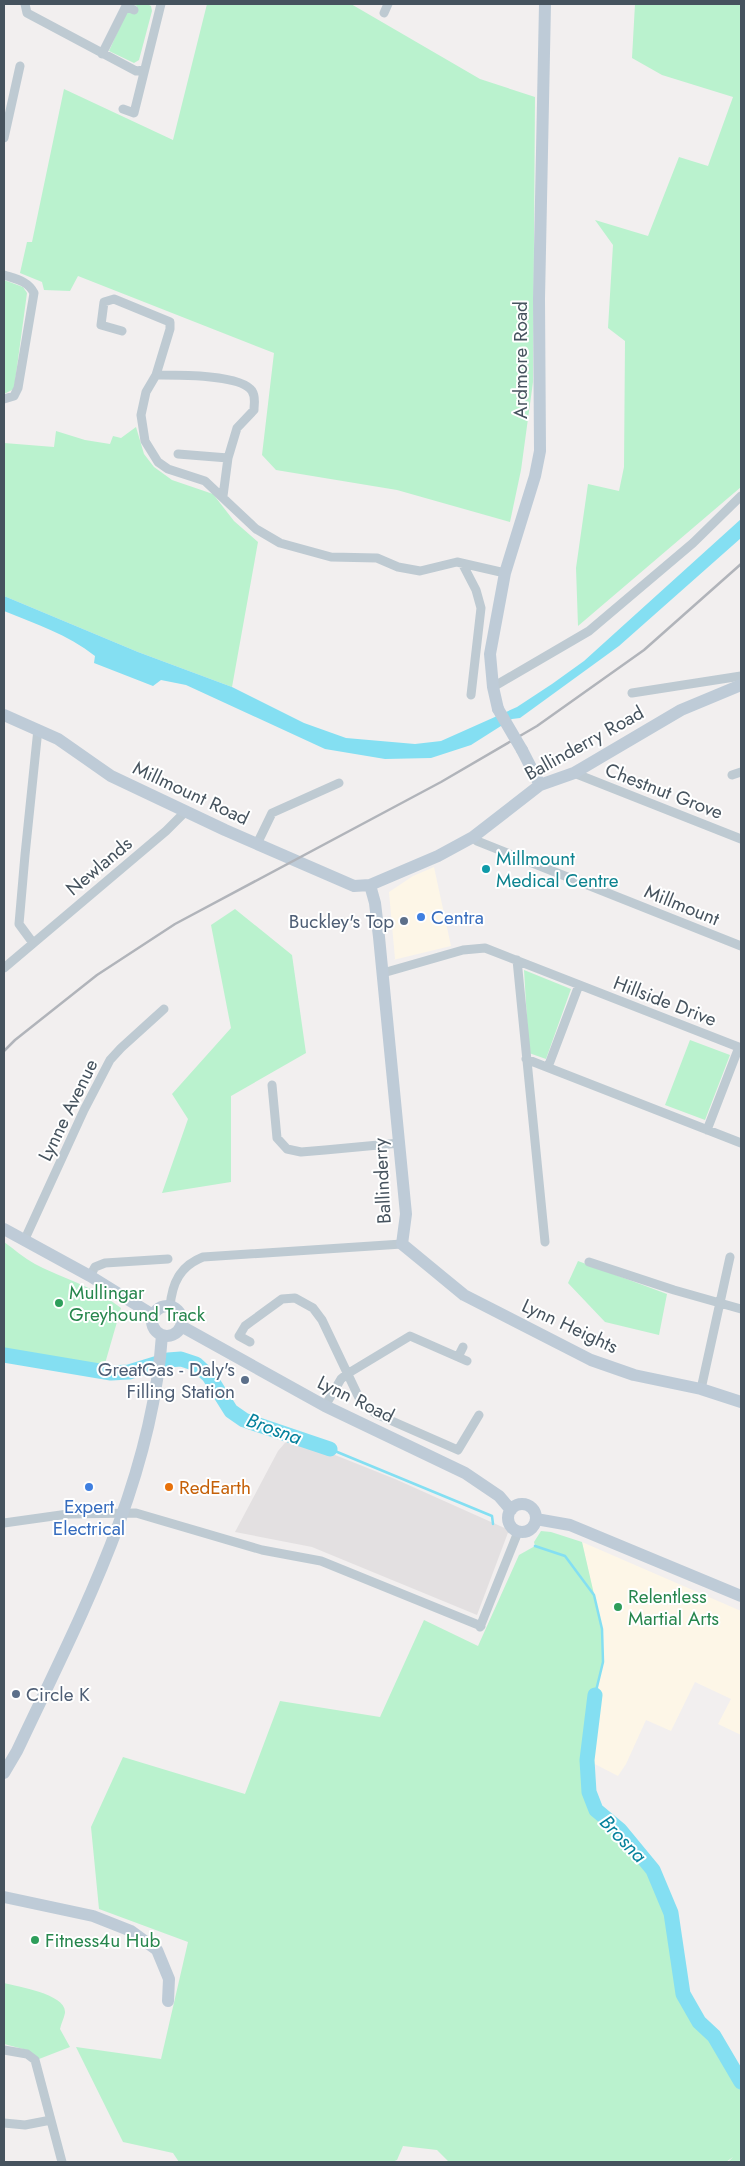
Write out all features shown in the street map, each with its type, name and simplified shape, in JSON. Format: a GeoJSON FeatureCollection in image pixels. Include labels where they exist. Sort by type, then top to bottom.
{"type":"FeatureCollection","features":[{"type":"Feature","properties":{"kind":"street"},"geometry":{"type":"LineString","coordinates":[[25,4],[27,13],[136,71],[144,70]]}},
{"type":"Feature","properties":{"kind":"street","name":"Ardmore Road"},"geometry":{"type":"LineString","coordinates":[[540,785],[498,709],[493,687],[490,654],[505,573],[535,476],[540,451],[539,249],[545,4]]}},
{"type":"Feature","properties":{"kind":"street"},"geometry":{"type":"LineString","coordinates":[[123,109],[134,113],[158,5]]}},
{"type":"Feature","properties":{"kind":"street"},"geometry":{"type":"LineString","coordinates":[[102,54],[126,6],[134,10]]}},
{"type":"Feature","properties":{"kind":"street"},"geometry":{"type":"LineString","coordinates":[[4,138],[20,66]]}},
{"type":"Feature","properties":{"kind":"street"},"geometry":{"type":"LineString","coordinates":[[4,275],[24,282],[31,287],[34,293],[18,388],[14,396],[4,399]]}},
{"type":"Feature","properties":{"kind":"street"},"geometry":{"type":"LineString","coordinates":[[122,331],[101,325],[104,302],[114,299],[170,322],[170,329],[156,375],[146,392],[141,415],[145,442],[158,462],[168,469],[205,481],[256,529],[280,543],[331,557],[377,558],[398,567],[420,571],[457,562],[505,573]]}},
{"type":"Feature","properties":{"kind":"street"},"geometry":{"type":"LineString","coordinates":[[156,375],[201,374],[244,384],[251,389],[255,398],[254,410],[237,428],[228,458],[223,496]]}},
{"type":"Feature","properties":{"kind":"street"},"geometry":{"type":"LineString","coordinates":[[178,454],[228,458]]}},
{"type":"Feature","properties":{"kind":"street"},"geometry":{"type":"LineString","coordinates":[[493,687],[589,631],[693,543],[741,496]]}},
{"type":"Feature","properties":{"kind":"street"},"geometry":{"type":"LineString","coordinates":[[462,563],[476,590],[481,608],[471,696]]}},
{"type":"Feature","properties":{"kind":"street"},"geometry":{"type":"LineString","coordinates":[[632,692],[741,676]]}},
{"type":"Feature","properties":{"kind":"street","name":"Ballinderry Road"},"geometry":{"type":"LineString","coordinates":[[370,885],[438,856],[473,837],[540,785],[574,773],[681,710],[741,684]]}},
{"type":"Feature","properties":{"kind":"street","name":"Millmount Road"},"geometry":{"type":"LineString","coordinates":[[4,716],[58,739],[112,776],[185,812],[354,886],[370,885]]}},
{"type":"Feature","properties":{"kind":"street"},"geometry":{"type":"LineString","coordinates":[[33,943],[19,924],[24,855],[38,730]]}},
{"type":"Feature","properties":{"kind":"street","name":"Chestnut Grove"},"geometry":{"type":"LineString","coordinates":[[574,773],[741,839]]}},
{"type":"Feature","properties":{"kind":"street"},"geometry":{"type":"LineString","coordinates":[[257,844],[272,813],[339,783]]}},
{"type":"Feature","properties":{"kind":"street","name":"Newlands"},"geometry":{"type":"LineString","coordinates":[[4,968],[185,812]]}},
{"type":"Feature","properties":{"kind":"street","name":"Millmount"},"geometry":{"type":"LineString","coordinates":[[473,837],[477,841],[741,946]]}},
{"type":"Feature","properties":{"kind":"street","name":"Ballinderry"},"geometry":{"type":"LineString","coordinates":[[170,1307],[174,1286],[181,1271],[190,1262],[203,1257],[402,1244],[406,1214],[400,1143],[375,903],[370,885]]}},
{"type":"Feature","properties":{"kind":"street","name":"Hillside Drive"},"geometry":{"type":"LineString","coordinates":[[383,973],[463,950],[485,948],[740,1047],[708,1130]]}},
{"type":"Feature","properties":{"kind":"street"},"geometry":{"type":"LineString","coordinates":[[517,960],[545,1242]]}},
{"type":"Feature","properties":{"kind":"street"},"geometry":{"type":"LineString","coordinates":[[548,1067],[579,985]]}},
{"type":"Feature","properties":{"kind":"street","name":"Lynne Avenue"},"geometry":{"type":"LineString","coordinates":[[24,1241],[84,1110],[110,1060],[164,1009]]}},
{"type":"Feature","properties":{"kind":"street"},"geometry":{"type":"LineString","coordinates":[[526,1059],[741,1143]]}},
{"type":"Feature","properties":{"kind":"street"},"geometry":{"type":"LineString","coordinates":[[272,1085],[277,1138],[287,1149],[301,1152],[400,1143]]}},
{"type":"Feature","properties":{"kind":"street"},"geometry":{"type":"LineString","coordinates":[[4,1230],[90,1276],[154,1315]]}},
{"type":"Feature","properties":{"kind":"street","name":"Lynn Heights"},"geometry":{"type":"LineString","coordinates":[[402,1244],[464,1294],[591,1360],[634,1375],[702,1389],[741,1402]]}},
{"type":"Feature","properties":{"kind":"street"},"geometry":{"type":"LineString","coordinates":[[702,1389],[730,1257]]}},
{"type":"Feature","properties":{"kind":"street"},"geometry":{"type":"LineString","coordinates":[[588,1262],[719,1304],[741,1309]]}},
{"type":"Feature","properties":{"kind":"street"},"geometry":{"type":"LineString","coordinates":[[90,1276],[95,1267],[105,1263],[162,1263]]}},
{"type":"Feature","properties":{"kind":"street"},"geometry":{"type":"LineString","coordinates":[[250,1342],[239,1336],[245,1326],[282,1299],[294,1298],[313,1308],[322,1320],[361,1402],[376,1414],[458,1450],[479,1415]]}},
{"type":"Feature","properties":{"kind":"street"},"geometry":{"type":"LineString","coordinates":[[4,1773],[83,1609],[123,1513],[149,1426],[160,1369],[162,1335],[153,1325],[154,1315],[160,1308],[170,1307],[175,1309],[181,1316],[181,1326],[176,1333],[162,1335]]}},
{"type":"Feature","properties":{"kind":"street","name":"Lynn Road"},"geometry":{"type":"LineString","coordinates":[[181,1326],[325,1406],[465,1473],[498,1496],[511,1510],[508,1517],[509,1523],[518,1532]]}},
{"type":"Feature","properties":{"kind":"street"},"geometry":{"type":"LineString","coordinates":[[325,1406],[341,1379],[347,1374],[410,1336],[463,1359],[463,1346]]}},
{"type":"Feature","properties":{"kind":"street"},"geometry":{"type":"LineString","coordinates":[[4,1524],[68,1514],[136,1513],[262,1550],[321,1561],[480,1627],[518,1532],[530,1530],[536,1519],[534,1512],[526,1505],[518,1505],[511,1510]]}},
{"type":"Feature","properties":{"kind":"street"},"geometry":{"type":"LineString","coordinates":[[536,1519],[570,1525],[741,1596]]}},
{"type":"Feature","properties":{"kind":"street"},"geometry":{"type":"LineString","coordinates":[[4,1897],[92,1916],[131,1931],[157,1950],[169,1979],[168,2001]]}},
{"type":"Feature","properties":{"kind":"street"},"geometry":{"type":"LineString","coordinates":[[4,2050],[27,2054],[35,2060],[62,2162]]}},
{"type":"Feature","properties":{"kind":"street"},"geometry":{"type":"LineString","coordinates":[[4,2123],[25,2125],[50,2120]]}},
{"type":"Feature","properties":{"kind":"shaded area"},"geometry":{"type":"Polygon","coordinates":[[[434,867],[451,946],[393,960],[395,959],[389,892],[413,876],[434,867]]]}},
{"type":"Feature","properties":{"kind":"shaded area"},"geometry":{"type":"Polygon","coordinates":[[[290,1437],[395,1479],[509,1530],[477,1615],[312,1547],[235,1532],[278,1451],[290,1437]]]}},
{"type":"Feature","properties":{"kind":"shaded area"},"geometry":{"type":"Polygon","coordinates":[[[582,1542],[741,1611],[741,1735],[718,1724],[731,1699],[695,1682],[671,1731],[646,1720],[626,1764],[618,1776],[587,1760],[595,1695],[603,1662],[602,1630],[582,1542]]]}},
{"type":"Feature","properties":{"kind":"green space"},"geometry":{"type":"Polygon","coordinates":[[[132,4],[147,4],[151,6],[152,11],[139,60],[134,63],[109,51],[126,13],[137,11],[137,6],[132,4]]]}},
{"type":"Feature","properties":{"kind":"green space"},"geometry":{"type":"Polygon","coordinates":[[[207,4],[351,4],[480,79],[535,97],[533,382],[521,470],[510,522],[397,490],[276,470],[262,455],[274,353],[78,276],[70,291],[44,290],[42,282],[20,273],[27,242],[32,242],[64,89],[173,140],[207,4]]]}},
{"type":"Feature","properties":{"kind":"green space"},"geometry":{"type":"Polygon","coordinates":[[[635,4],[741,4],[741,487],[578,626],[576,568],[588,484],[619,491],[624,467],[625,341],[608,328],[613,245],[595,220],[648,236],[679,157],[708,166],[733,97],[662,75],[632,58],[635,4]]]}},
{"type":"Feature","properties":{"kind":"green space"},"geometry":{"type":"Polygon","coordinates":[[[4,280],[23,287],[27,293],[14,389],[4,394],[4,280]]]}},
{"type":"Feature","properties":{"kind":"green space"},"geometry":{"type":"Polygon","coordinates":[[[136,427],[144,454],[154,467],[172,480],[213,494],[234,521],[258,542],[232,687],[138,652],[4,596],[4,443],[54,447],[56,431],[85,440],[110,444],[113,436],[121,438],[136,427]]]}},
{"type":"Feature","properties":{"kind":"green space"},"geometry":{"type":"Polygon","coordinates":[[[235,909],[292,955],[306,1053],[231,1096],[231,1182],[162,1193],[188,1119],[172,1094],[231,1028],[211,925],[235,909]]]}},
{"type":"Feature","properties":{"kind":"green space"},"geometry":{"type":"Polygon","coordinates":[[[524,970],[571,989],[546,1059],[529,1053],[524,970]]]}},
{"type":"Feature","properties":{"kind":"green space"},"geometry":{"type":"Polygon","coordinates":[[[690,1040],[730,1055],[705,1120],[665,1105],[690,1040]]]}},
{"type":"Feature","properties":{"kind":"green space","name":"Mullingar Greyhound Track"},"geometry":{"type":"Polygon","coordinates":[[[4,1242],[35,1264],[101,1294],[121,1308],[104,1367],[4,1350],[4,1242]]]}},
{"type":"Feature","properties":{"kind":"green space"},"geometry":{"type":"Polygon","coordinates":[[[578,1261],[667,1294],[659,1335],[605,1322],[568,1283],[578,1261]]]}},
{"type":"Feature","properties":{"kind":"green space"},"geometry":{"type":"Polygon","coordinates":[[[541,1531],[551,1532],[582,1542],[602,1629],[603,1662],[595,1695],[587,1760],[589,1792],[596,1810],[620,1830],[653,1870],[671,1913],[683,1994],[699,2022],[714,2036],[741,2082],[741,2162],[728,2162],[733,2157],[726,2162],[449,2162],[437,2150],[403,2146],[397,2160],[392,2162],[179,2162],[173,2153],[123,2142],[76,2047],[161,2059],[188,1942],[99,1909],[91,1827],[123,1757],[245,1794],[280,1701],[380,1717],[424,1620],[478,1646],[519,1555],[535,1546],[534,1542],[541,1531]]]}},
{"type":"Feature","properties":{"kind":"green space"},"geometry":{"type":"Polygon","coordinates":[[[4,1983],[41,1992],[64,2006],[65,2013],[60,2029],[70,2047],[39,2059],[27,2050],[4,2044],[4,1983]]]}},
{"type":"Feature","properties":{"kind":"water"},"geometry":{"type":"Polygon","coordinates":[[[741,519],[741,538],[619,646],[520,718],[512,719],[471,745],[431,758],[385,759],[325,749],[186,685],[161,680],[153,686],[94,663],[95,656],[84,648],[51,630],[4,611],[4,596],[138,652],[232,687],[304,723],[346,738],[415,744],[441,741],[517,707],[584,661],[741,519]]]}},
{"type":"Feature","properties":{"kind":"waterway","name":"Brosna"},"geometry":{"type":"LineString","coordinates":[[4,1355],[111,1373],[129,1372],[168,1360],[181,1359],[196,1364],[209,1376],[231,1411],[244,1420],[330,1449]]}},
{"type":"Feature","properties":{"kind":"waterway","name":"Brosna"},"geometry":{"type":"LineString","coordinates":[[330,1449],[492,1516],[493,1524]]}},
{"type":"Feature","properties":{"kind":"waterway","name":"Brosna"},"geometry":{"type":"LineString","coordinates":[[535,1546],[565,1556],[594,1595],[602,1629],[603,1662],[595,1695]]}},
{"type":"Feature","properties":{"kind":"waterway","name":"Brosna"},"geometry":{"type":"LineString","coordinates":[[595,1695],[587,1760],[589,1792],[596,1810],[620,1830],[653,1870],[671,1913],[683,1994],[699,2022],[714,2036],[741,2082]]}},
{"type":"Feature","properties":{"kind":"railway"},"geometry":{"type":"LineString","coordinates":[[4,1051],[15,1040],[97,975],[175,924],[441,782],[537,726],[644,650],[741,564]]}},
{"type":"Feature","properties":{"kind":"place","name":"Millmount Medical Centre"},"geometry":{"type":"Point","coordinates":[486,869]}},
{"type":"Feature","properties":{"kind":"place","name":"Centra"},"geometry":{"type":"Point","coordinates":[421,917]}},
{"type":"Feature","properties":{"kind":"place","name":"Buckley's Top"},"geometry":{"type":"Point","coordinates":[404,921]}},
{"type":"Feature","properties":{"kind":"place","name":"Mullingar Greyhound Track"},"geometry":{"type":"Point","coordinates":[59,1303]}},
{"type":"Feature","properties":{"kind":"place","name":"GreatGas - Daly's Filling Station"},"geometry":{"type":"Point","coordinates":[245,1380]}},
{"type":"Feature","properties":{"kind":"place","name":"Expert Electrical"},"geometry":{"type":"Point","coordinates":[89,1487]}},
{"type":"Feature","properties":{"kind":"place","name":"RedEarth"},"geometry":{"type":"Point","coordinates":[169,1487]}},
{"type":"Feature","properties":{"kind":"place","name":"Relentless Martial Arts"},"geometry":{"type":"Point","coordinates":[618,1607]}},
{"type":"Feature","properties":{"kind":"place","name":"Circle K"},"geometry":{"type":"Point","coordinates":[16,1694]}},
{"type":"Feature","properties":{"kind":"place","name":"Fitness4u Hub"},"geometry":{"type":"Point","coordinates":[35,1940]}}]}
